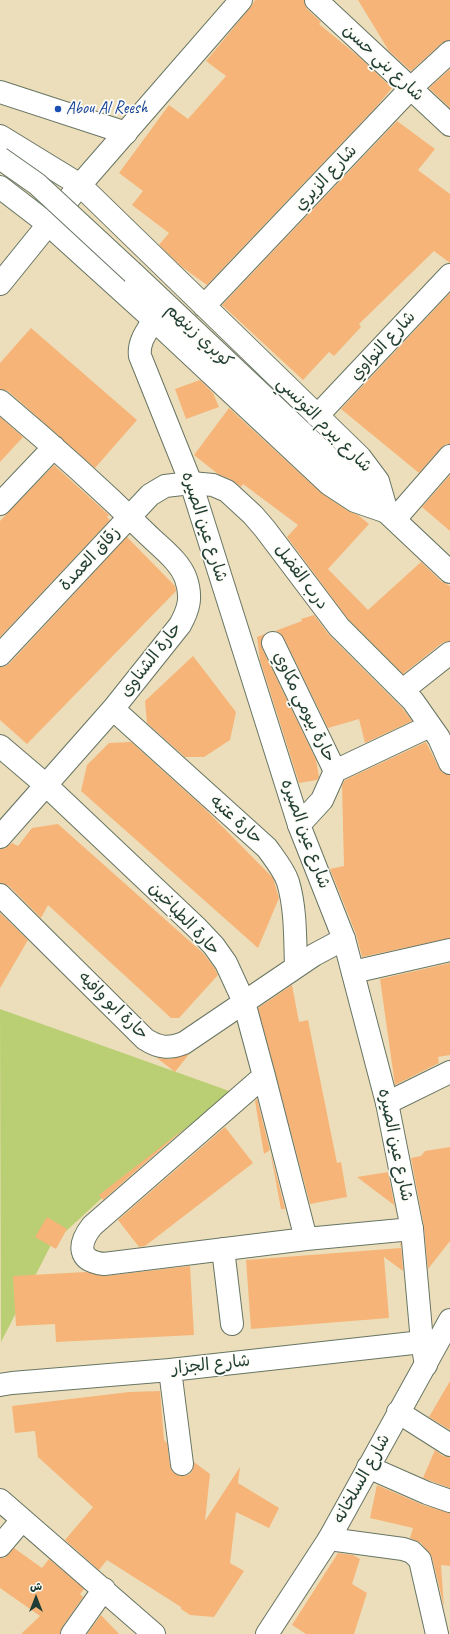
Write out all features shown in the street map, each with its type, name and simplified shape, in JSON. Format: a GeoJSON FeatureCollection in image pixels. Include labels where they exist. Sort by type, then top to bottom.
{"type":"FeatureCollection","features":[{"type":"Feature","properties":{"kind":"street"},"geometry":{"type":"LineString","coordinates":[[0,284],[80,185],[240,0]]}},
{"type":"Feature","properties":{"kind":"street","name":"شارع بني حسن"},"geometry":{"type":"LineString","coordinates":[[316,0],[450,125]]}},
{"type":"Feature","properties":{"kind":"street","name":"شارع الزيري"},"geometry":{"type":"LineString","coordinates":[[204,306],[411,88],[450,52]]}},
{"type":"Feature","properties":{"kind":"street"},"geometry":{"type":"LineString","coordinates":[[0,92],[126,133]]}},
{"type":"Feature","properties":{"kind":"street","name":"شارع بيرم التونسي"},"geometry":{"type":"LineString","coordinates":[[0,136],[80,185],[360,457],[378,481],[391,516]]}},
{"type":"Feature","properties":{"kind":"street","name":"كوبري زينهم"},"geometry":{"type":"LineString","coordinates":[[0,158],[38,184],[391,516]]}},
{"type":"Feature","properties":{"kind":"street","name":"شارع بيرم التونسي"},"geometry":{"type":"LineString","coordinates":[[0,188],[48,224],[154,320],[330,484],[355,501],[391,516],[450,572]]}},
{"type":"Feature","properties":{"kind":"street","name":"شارع النواوي"},"geometry":{"type":"LineString","coordinates":[[317,416],[450,275]]}},
{"type":"Feature","properties":{"kind":"street","name":"شارع عين الصيره"},"geometry":{"type":"LineString","coordinates":[[154,320],[142,340],[139,348],[140,356],[191,483],[299,825],[344,939],[353,972],[387,1103],[412,1229],[422,1342],[426,1365]]}},
{"type":"Feature","properties":{"kind":"street","name":"حارة الشناوى"},"geometry":{"type":"LineString","coordinates":[[0,401],[54,447],[130,517],[178,564],[186,578],[189,594],[188,610],[180,625],[113,709],[0,838]]}},
{"type":"Feature","properties":{"kind":"street"},"geometry":{"type":"LineString","coordinates":[[0,504],[54,447]]}},
{"type":"Feature","properties":{"kind":"street"},"geometry":{"type":"LineString","coordinates":[[391,516],[450,456]]}},
{"type":"Feature","properties":{"kind":"street","name":"زقاق العمدة"},"geometry":{"type":"LineString","coordinates":[[0,655],[150,494],[165,486],[191,483]]}},
{"type":"Feature","properties":{"kind":"street","name":"درب الفضل"},"geometry":{"type":"LineString","coordinates":[[191,483],[213,485],[227,491],[253,515],[339,627],[413,700],[439,738],[450,763]]}},
{"type":"Feature","properties":{"kind":"street","name":"حارة بيومي مكاوي"},"geometry":{"type":"LineString","coordinates":[[273,643],[336,771]]}},
{"type":"Feature","properties":{"kind":"street"},"geometry":{"type":"LineString","coordinates":[[403,690],[450,652]]}},
{"type":"Feature","properties":{"kind":"street","name":"حارة عتبه"},"geometry":{"type":"LineString","coordinates":[[113,709],[267,848],[278,862],[288,881],[292,899],[296,967]]}},
{"type":"Feature","properties":{"kind":"street"},"geometry":{"type":"LineString","coordinates":[[299,825],[322,800],[336,771],[430,726]]}},
{"type":"Feature","properties":{"kind":"street","name":"حارة الطباخين"},"geometry":{"type":"LineString","coordinates":[[0,746],[47,786],[202,932],[226,963],[244,1002],[306,1239]]}},
{"type":"Feature","properties":{"kind":"street","name":"حارة ابو وافيه"},"geometry":{"type":"LineString","coordinates":[[0,895],[145,1039],[154,1045],[164,1047],[174,1047],[184,1043],[314,955],[344,939]]}},
{"type":"Feature","properties":{"kind":"street"},"geometry":{"type":"LineString","coordinates":[[353,972],[450,950]]}},
{"type":"Feature","properties":{"kind":"street"},"geometry":{"type":"LineString","coordinates":[[387,1103],[450,1072]]}},
{"type":"Feature","properties":{"kind":"street"},"geometry":{"type":"LineString","coordinates":[[264,1076],[99,1218],[84,1236],[82,1243],[85,1256],[90,1261],[104,1264],[223,1248],[412,1229]]}},
{"type":"Feature","properties":{"kind":"street"},"geometry":{"type":"LineString","coordinates":[[223,1248],[232,1324]]}},
{"type":"Feature","properties":{"kind":"street","name":"شارع السلخانه"},"geometry":{"type":"LineString","coordinates":[[267,1634],[329,1539],[398,1412],[448,1328]]}},
{"type":"Feature","properties":{"kind":"street","name":"شارع الجزار"},"geometry":{"type":"LineString","coordinates":[[0,1385],[170,1370],[422,1342]]}},
{"type":"Feature","properties":{"kind":"street"},"geometry":{"type":"LineString","coordinates":[[170,1370],[182,1464]]}},
{"type":"Feature","properties":{"kind":"street"},"geometry":{"type":"LineString","coordinates":[[398,1412],[450,1445]]}},
{"type":"Feature","properties":{"kind":"street"},"geometry":{"type":"LineString","coordinates":[[368,1467],[427,1493],[450,1501]]}},
{"type":"Feature","properties":{"kind":"street"},"geometry":{"type":"LineString","coordinates":[[0,1500],[154,1634]]}},
{"type":"Feature","properties":{"kind":"street"},"geometry":{"type":"LineString","coordinates":[[0,1546],[22,1520]]}},
{"type":"Feature","properties":{"kind":"street"},"geometry":{"type":"LineString","coordinates":[[329,1539],[403,1549],[412,1552],[420,1560],[437,1634]]}},
{"type":"Feature","properties":{"kind":"street"},"geometry":{"type":"LineString","coordinates":[[72,1634],[104,1589]]}},
{"type":"Feature","properties":{"kind":"green space"},"geometry":{"type":"Polygon","coordinates":[[[0,1009],[232,1092],[129,1173],[51,1245],[1,1342],[0,1009]]]}},
{"type":"Feature","properties":{"kind":"building"},"geometry":{"type":"Polygon","coordinates":[[[255,0],[304,0],[307,9],[321,22],[319,24],[358,56],[392,88],[377,106],[207,285],[182,267],[159,245],[169,233],[132,205],[143,191],[119,173],[169,105],[188,119],[226,76],[206,61],[255,0]]]}},
{"type":"Feature","properties":{"kind":"building"},"geometry":{"type":"Polygon","coordinates":[[[358,0],[450,0],[450,40],[442,43],[411,71],[389,51],[358,0]]]}},
{"type":"Feature","properties":{"kind":"building"},"geometry":{"type":"Polygon","coordinates":[[[450,69],[450,108],[429,88],[450,69]]]}},
{"type":"Feature","properties":{"kind":"building"},"geometry":{"type":"Polygon","coordinates":[[[397,121],[435,149],[418,170],[450,194],[450,263],[434,251],[359,324],[361,327],[334,356],[329,352],[303,380],[222,305],[397,121]]]}},
{"type":"Feature","properties":{"kind":"building"},"geometry":{"type":"Polygon","coordinates":[[[450,293],[450,444],[446,444],[441,448],[419,473],[341,409],[450,293]]]}},
{"type":"Feature","properties":{"kind":"building"},"geometry":{"type":"Polygon","coordinates":[[[31,328],[137,420],[95,468],[8,391],[0,389],[0,363],[31,328]]]}},
{"type":"Feature","properties":{"kind":"building"},"geometry":{"type":"Polygon","coordinates":[[[200,380],[213,393],[219,407],[186,419],[175,389],[200,380]]]}},
{"type":"Feature","properties":{"kind":"building"},"geometry":{"type":"Polygon","coordinates":[[[229,408],[321,493],[348,511],[358,515],[369,524],[328,569],[368,610],[421,562],[441,581],[450,586],[450,641],[442,643],[403,674],[348,619],[287,537],[298,525],[243,484],[241,487],[232,480],[218,474],[194,455],[229,408]]]}},
{"type":"Feature","properties":{"kind":"building"},"geometry":{"type":"Polygon","coordinates":[[[0,417],[23,437],[0,462],[0,417]]]}},
{"type":"Feature","properties":{"kind":"building"},"geometry":{"type":"Polygon","coordinates":[[[54,465],[109,515],[107,517],[110,520],[0,637],[0,521],[54,465]]]}},
{"type":"Feature","properties":{"kind":"building"},"geometry":{"type":"Polygon","coordinates":[[[450,475],[450,531],[422,507],[450,475]]]}},
{"type":"Feature","properties":{"kind":"building"},"geometry":{"type":"Polygon","coordinates":[[[127,537],[175,586],[176,591],[27,744],[0,720],[0,667],[4,667],[9,664],[127,537]]]}},
{"type":"Feature","properties":{"kind":"building"},"geometry":{"type":"Polygon","coordinates":[[[314,615],[330,636],[403,709],[412,721],[365,743],[359,719],[328,728],[284,638],[280,633],[275,631],[302,621],[301,619],[314,615]]]}},
{"type":"Feature","properties":{"kind":"building"},"geometry":{"type":"Polygon","coordinates":[[[265,634],[261,642],[262,648],[316,760],[319,777],[317,780],[299,783],[260,660],[257,637],[265,634]]]}},
{"type":"Feature","properties":{"kind":"building"},"geometry":{"type":"Polygon","coordinates":[[[193,656],[236,712],[230,740],[204,757],[185,757],[147,723],[145,701],[193,656]]]}},
{"type":"Feature","properties":{"kind":"building"},"geometry":{"type":"Polygon","coordinates":[[[131,742],[204,808],[273,878],[279,898],[258,948],[81,791],[87,765],[109,743],[131,742]]]}},
{"type":"Feature","properties":{"kind":"building"},"geometry":{"type":"Polygon","coordinates":[[[426,742],[439,768],[443,773],[450,775],[450,938],[362,957],[356,934],[330,869],[344,866],[342,785],[345,780],[426,742]]]}},
{"type":"Feature","properties":{"kind":"building"},"geometry":{"type":"Polygon","coordinates":[[[58,824],[204,954],[215,969],[218,975],[179,1018],[171,1018],[48,905],[41,918],[9,886],[0,883],[0,849],[4,849],[12,843],[18,846],[32,828],[58,824]]]}},
{"type":"Feature","properties":{"kind":"building"},"geometry":{"type":"Polygon","coordinates":[[[0,913],[28,940],[0,988],[0,913]]]}},
{"type":"Feature","properties":{"kind":"building"},"geometry":{"type":"Polygon","coordinates":[[[450,963],[450,1055],[438,1057],[439,1063],[395,1085],[380,979],[450,963]]]}},
{"type":"Feature","properties":{"kind":"building"},"geometry":{"type":"Polygon","coordinates":[[[292,985],[299,1022],[308,1020],[337,1163],[341,1162],[347,1197],[310,1204],[258,1008],[292,985]]]}},
{"type":"Feature","properties":{"kind":"building"},"geometry":{"type":"Polygon","coordinates":[[[189,1054],[175,1072],[157,1058],[170,1059],[189,1054]]]}},
{"type":"Feature","properties":{"kind":"building"},"geometry":{"type":"Polygon","coordinates":[[[257,1099],[270,1150],[264,1154],[255,1101],[257,1099]]]}},
{"type":"Feature","properties":{"kind":"building"},"geometry":{"type":"Polygon","coordinates":[[[225,1127],[253,1163],[145,1246],[139,1247],[118,1220],[225,1127]]]}},
{"type":"Feature","properties":{"kind":"building"},"geometry":{"type":"Polygon","coordinates":[[[185,1128],[103,1200],[99,1195],[185,1128]]]}},
{"type":"Feature","properties":{"kind":"building"},"geometry":{"type":"Polygon","coordinates":[[[450,1147],[450,1241],[428,1269],[424,1227],[411,1158],[421,1156],[425,1151],[450,1147]]]}},
{"type":"Feature","properties":{"kind":"building"},"geometry":{"type":"Polygon","coordinates":[[[270,1150],[285,1209],[281,1209],[270,1150]]]}},
{"type":"Feature","properties":{"kind":"building"},"geometry":{"type":"Polygon","coordinates":[[[388,1172],[397,1218],[394,1205],[357,1177],[388,1172]]]}},
{"type":"Feature","properties":{"kind":"building"},"geometry":{"type":"Polygon","coordinates":[[[47,1217],[67,1229],[56,1249],[35,1237],[47,1217]]]}},
{"type":"Feature","properties":{"kind":"building"},"geometry":{"type":"Polygon","coordinates":[[[401,1243],[403,1271],[384,1257],[389,1318],[251,1329],[246,1260],[401,1248],[401,1243]]]}},
{"type":"Feature","properties":{"kind":"building"},"geometry":{"type":"Polygon","coordinates":[[[190,1266],[194,1335],[56,1342],[55,1324],[16,1326],[13,1276],[86,1272],[106,1276],[190,1266]]]}},
{"type":"Feature","properties":{"kind":"building"},"geometry":{"type":"Polygon","coordinates":[[[450,1381],[450,1430],[429,1417],[450,1381]]]}},
{"type":"Feature","properties":{"kind":"building"},"geometry":{"type":"Polygon","coordinates":[[[160,1391],[164,1440],[167,1443],[172,1471],[177,1475],[184,1476],[190,1474],[193,1469],[194,1462],[210,1474],[205,1521],[240,1467],[238,1483],[279,1508],[269,1528],[236,1512],[230,1563],[244,1571],[214,1617],[190,1615],[181,1609],[181,1607],[107,1560],[99,1570],[65,1540],[93,1507],[38,1457],[35,1431],[15,1433],[12,1406],[129,1392],[160,1391]]]}},
{"type":"Feature","properties":{"kind":"building"},"geometry":{"type":"Polygon","coordinates":[[[435,1450],[443,1456],[450,1457],[450,1488],[423,1478],[435,1450]]]}},
{"type":"Feature","properties":{"kind":"building"},"geometry":{"type":"Polygon","coordinates":[[[377,1485],[423,1505],[450,1513],[450,1566],[441,1565],[444,1607],[432,1557],[421,1543],[410,1538],[413,1528],[370,1518],[377,1485]]]}},
{"type":"Feature","properties":{"kind":"building"},"geometry":{"type":"Polygon","coordinates":[[[14,1548],[42,1568],[49,1559],[84,1589],[80,1594],[83,1597],[62,1627],[60,1634],[21,1634],[40,1616],[0,1588],[0,1558],[5,1558],[14,1548]]]}},
{"type":"Feature","properties":{"kind":"building"},"geometry":{"type":"Polygon","coordinates":[[[338,1553],[353,1555],[360,1559],[352,1584],[367,1593],[354,1634],[306,1634],[292,1625],[338,1553]]]}},
{"type":"Feature","properties":{"kind":"building"},"geometry":{"type":"Polygon","coordinates":[[[101,1615],[119,1634],[87,1634],[101,1615]]]}},
{"type":"Feature","properties":{"kind":"place","name":"Abou Al Reesh"},"geometry":{"type":"Point","coordinates":[58,109]}}]}
